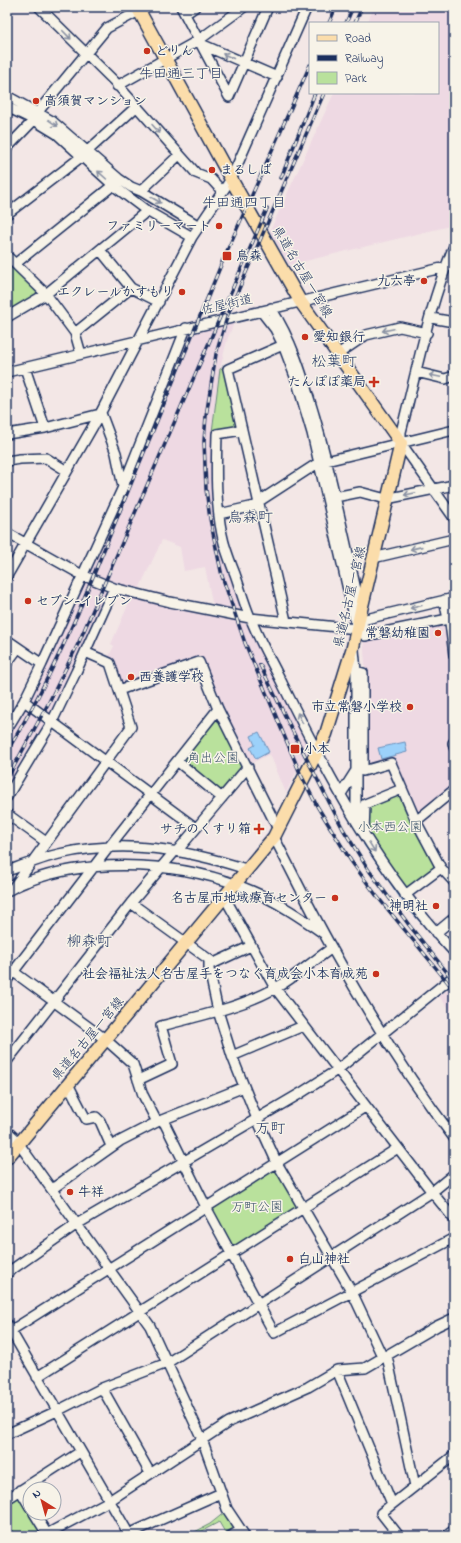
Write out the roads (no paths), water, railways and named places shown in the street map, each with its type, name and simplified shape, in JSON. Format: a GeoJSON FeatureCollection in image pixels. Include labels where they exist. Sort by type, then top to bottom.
{"type":"FeatureCollection","features":[{"type":"Feature","properties":{"kind":"main road","name":"県道名古屋一宮線"},"geometry":{"type":"LineString","coordinates":[[7,1158],[276,833],[326,734],[353,647],[386,499],[401,443],[300,301],[138,9]]}},
{"type":"Feature","properties":{"kind":"street"},"geometry":{"type":"LineString","coordinates":[[195,7],[183,10],[228,97],[268,7]]}},
{"type":"Feature","properties":{"kind":"street"},"geometry":{"type":"LineString","coordinates":[[117,86],[200,42],[244,7]]}},
{"type":"Feature","properties":{"kind":"street"},"geometry":{"type":"LineString","coordinates":[[7,576],[100,414],[192,237],[231,179],[307,7]]}},
{"type":"Feature","properties":{"kind":"street"},"geometry":{"type":"LineString","coordinates":[[45,9],[196,174],[211,178],[222,191]]}},
{"type":"Feature","properties":{"kind":"street"},"geometry":{"type":"LineString","coordinates":[[7,148],[36,117],[106,28],[138,9]]}},
{"type":"Feature","properties":{"kind":"street"},"geometry":{"type":"LineString","coordinates":[[200,42],[277,77]]}},
{"type":"Feature","properties":{"kind":"street"},"geometry":{"type":"LineString","coordinates":[[7,96],[84,154],[147,211],[192,237]]}},
{"type":"Feature","properties":{"kind":"street"},"geometry":{"type":"LineString","coordinates":[[7,107],[36,117]]}},
{"type":"Feature","properties":{"kind":"street"},"geometry":{"type":"LineString","coordinates":[[7,214],[84,154],[136,107]]}},
{"type":"Feature","properties":{"kind":"street"},"geometry":{"type":"LineString","coordinates":[[141,191],[179,154]]}},
{"type":"Feature","properties":{"kind":"street"},"geometry":{"type":"LineString","coordinates":[[116,183],[141,191],[199,226]]}},
{"type":"Feature","properties":{"kind":"street"},"geometry":{"type":"LineString","coordinates":[[15,264],[116,183]]}},
{"type":"Feature","properties":{"kind":"street"},"geometry":{"type":"LineString","coordinates":[[7,316],[46,294],[147,211]]}},
{"type":"Feature","properties":{"kind":"street"},"geometry":{"type":"LineString","coordinates":[[454,246],[450,266],[427,332],[401,432],[401,443],[454,518]]}},
{"type":"Feature","properties":{"kind":"street"},"geometry":{"type":"LineString","coordinates":[[100,250],[131,288],[159,302]]}},
{"type":"Feature","properties":{"kind":"street"},"geometry":{"type":"LineString","coordinates":[[7,256],[46,294],[75,333],[81,354]]}},
{"type":"Feature","properties":{"kind":"street","name":"佐屋街道"},"geometry":{"type":"LineString","coordinates":[[8,369],[25,368],[186,328],[450,266]]}},
{"type":"Feature","properties":{"kind":"street"},"geometry":{"type":"LineString","coordinates":[[75,333],[131,288]]}},
{"type":"Feature","properties":{"kind":"street"},"geometry":{"type":"LineString","coordinates":[[271,308],[282,325],[296,355],[365,636],[448,619]]}},
{"type":"Feature","properties":{"kind":"street"},"geometry":{"type":"LineString","coordinates":[[261,311],[275,329],[283,345],[297,382],[312,433],[335,497],[360,619]]}},
{"type":"Feature","properties":{"kind":"street"},"geometry":{"type":"LineString","coordinates":[[431,318],[454,322]]}},
{"type":"Feature","properties":{"kind":"street"},"geometry":{"type":"LineString","coordinates":[[7,729],[24,701],[42,664],[123,487],[186,328]]}},
{"type":"Feature","properties":{"kind":"street"},"geometry":{"type":"LineString","coordinates":[[338,354],[368,334],[400,328],[427,332]]}},
{"type":"Feature","properties":{"kind":"street"},"geometry":{"type":"LineString","coordinates":[[283,345],[228,369],[286,621]]}},
{"type":"Feature","properties":{"kind":"street"},"geometry":{"type":"LineString","coordinates":[[25,368],[45,428]]}},
{"type":"Feature","properties":{"kind":"street"},"geometry":{"type":"LineString","coordinates":[[416,372],[445,379],[454,376]]}},
{"type":"Feature","properties":{"kind":"street"},"geometry":{"type":"LineString","coordinates":[[100,414],[116,453],[123,487]]}},
{"type":"Feature","properties":{"kind":"street"},"geometry":{"type":"LineString","coordinates":[[7,434],[45,428],[100,414]]}},
{"type":"Feature","properties":{"kind":"street"},"geometry":{"type":"LineString","coordinates":[[242,430],[217,434],[216,477],[219,514],[224,543],[250,618],[317,753],[341,794],[356,824],[405,894],[436,933],[454,952]]}},
{"type":"Feature","properties":{"kind":"street"},"geometry":{"type":"LineString","coordinates":[[219,514],[259,504],[322,462],[454,430]]}},
{"type":"Feature","properties":{"kind":"street"},"geometry":{"type":"LineString","coordinates":[[7,461],[46,458],[67,471]]}},
{"type":"Feature","properties":{"kind":"street"},"geometry":{"type":"LineString","coordinates":[[335,497],[360,492],[386,499],[433,490],[454,484]]}},
{"type":"Feature","properties":{"kind":"street"},"geometry":{"type":"LineString","coordinates":[[7,533],[82,576],[114,588],[170,602],[250,618],[286,621],[360,619],[454,598]]}},
{"type":"Feature","properties":{"kind":"street"},"geometry":{"type":"LineString","coordinates":[[373,558],[454,539]]}},
{"type":"Feature","properties":{"kind":"street"},"geometry":{"type":"LineString","coordinates":[[7,797],[52,722],[114,588]]}},
{"type":"Feature","properties":{"kind":"street"},"geometry":{"type":"LineString","coordinates":[[444,600],[454,641],[454,655]]}},
{"type":"Feature","properties":{"kind":"street"},"geometry":{"type":"LineString","coordinates":[[7,640],[42,664]]}},
{"type":"Feature","properties":{"kind":"street"},"geometry":{"type":"LineString","coordinates":[[353,647],[356,671],[356,824]]}},
{"type":"Feature","properties":{"kind":"street"},"geometry":{"type":"LineString","coordinates":[[7,663],[18,648]]}},
{"type":"Feature","properties":{"kind":"street"},"geometry":{"type":"LineString","coordinates":[[9,892],[131,727],[110,663],[85,652]]}},
{"type":"Feature","properties":{"kind":"street"},"geometry":{"type":"LineString","coordinates":[[119,690],[199,662],[218,709],[248,767],[276,833],[332,948],[382,1034],[424,1098],[454,1138]]}},
{"type":"Feature","properties":{"kind":"street"},"geometry":{"type":"LineString","coordinates":[[356,671],[363,673],[363,771],[391,763],[416,821],[441,868],[454,882]]}},
{"type":"Feature","properties":{"kind":"street"},"geometry":{"type":"LineString","coordinates":[[24,701],[196,828]]}},
{"type":"Feature","properties":{"kind":"street"},"geometry":{"type":"LineString","coordinates":[[7,980],[10,969],[93,868],[218,709]]}},
{"type":"Feature","properties":{"kind":"street"},"geometry":{"type":"LineString","coordinates":[[454,742],[454,746]]}},
{"type":"Feature","properties":{"kind":"street"},"geometry":{"type":"LineString","coordinates":[[178,761],[222,798]]}},
{"type":"Feature","properties":{"kind":"street"},"geometry":{"type":"LineString","coordinates":[[7,1062],[131,903],[248,767]]}},
{"type":"Feature","properties":{"kind":"street"},"geometry":{"type":"LineString","coordinates":[[341,794],[355,771]]}},
{"type":"Feature","properties":{"kind":"street"},"geometry":{"type":"LineString","coordinates":[[364,834],[365,804],[402,789]]}},
{"type":"Feature","properties":{"kind":"street"},"geometry":{"type":"LineString","coordinates":[[416,821],[454,790]]}},
{"type":"Feature","properties":{"kind":"street"},"geometry":{"type":"LineString","coordinates":[[7,814],[46,842]]}},
{"type":"Feature","properties":{"kind":"street"},"geometry":{"type":"LineString","coordinates":[[7,871],[60,854],[109,847],[132,846],[176,851],[217,860],[246,869]]}},
{"type":"Feature","properties":{"kind":"street"},"geometry":{"type":"LineString","coordinates":[[9,892],[27,882],[67,871],[136,866],[160,868],[201,874],[234,884],[288,909],[325,934]]}},
{"type":"Feature","properties":{"kind":"street"},"geometry":{"type":"LineString","coordinates":[[405,894],[441,868]]}},
{"type":"Feature","properties":{"kind":"street"},"geometry":{"type":"LineString","coordinates":[[224,896],[275,988],[365,1107],[454,1219]]}},
{"type":"Feature","properties":{"kind":"street"},"geometry":{"type":"LineString","coordinates":[[131,903],[214,963],[252,946]]}},
{"type":"Feature","properties":{"kind":"street"},"geometry":{"type":"LineString","coordinates":[[436,933],[454,918]]}},
{"type":"Feature","properties":{"kind":"street"},"geometry":{"type":"LineString","coordinates":[[138,1080],[172,1064],[161,1026],[218,1011],[250,1000],[275,988],[332,948]]}},
{"type":"Feature","properties":{"kind":"street"},"geometry":{"type":"LineString","coordinates":[[209,960],[209,970],[218,1011],[232,1056],[257,1118],[277,1163],[352,1292],[385,1357],[415,1486]]}},
{"type":"Feature","properties":{"kind":"street"},"geometry":{"type":"LineString","coordinates":[[10,969],[105,1039],[133,1064],[143,1095],[183,1161],[230,1254],[274,1333],[454,1238]]}},
{"type":"Feature","properties":{"kind":"street"},"geometry":{"type":"LineString","coordinates":[[7,1273],[77,1224],[337,1070],[454,976]]}},
{"type":"Feature","properties":{"kind":"street"},"geometry":{"type":"LineString","coordinates":[[232,1056],[303,1026]]}},
{"type":"Feature","properties":{"kind":"street"},"geometry":{"type":"LineString","coordinates":[[68,1084],[86,1119],[96,1117],[100,1121],[111,1146]]}},
{"type":"Feature","properties":{"kind":"street"},"geometry":{"type":"LineString","coordinates":[[52,1189],[111,1146],[160,1121],[244,1087]]}},
{"type":"Feature","properties":{"kind":"street"},"geometry":{"type":"LineString","coordinates":[[221,1493],[127,1535],[109,1501],[8,1329],[365,1107]]}},
{"type":"Feature","properties":{"kind":"street"},"geometry":{"type":"LineString","coordinates":[[7,1131],[19,1143],[150,1326],[202,1439],[227,1509],[243,1533],[230,1536]]}},
{"type":"Feature","properties":{"kind":"street"},"geometry":{"type":"LineString","coordinates":[[37,1377],[398,1148]]}},
{"type":"Feature","properties":{"kind":"street"},"geometry":{"type":"LineString","coordinates":[[8,1430],[57,1411],[102,1388],[166,1363],[432,1192],[454,1174]]}},
{"type":"Feature","properties":{"kind":"street"},"geometry":{"type":"LineString","coordinates":[[38,1521],[45,1535],[109,1501],[229,1422],[308,1387],[337,1370],[365,1368],[437,1326],[454,1318]]}},
{"type":"Feature","properties":{"kind":"street"},"geometry":{"type":"LineString","coordinates":[[337,1370],[392,1504]]}},
{"type":"Feature","properties":{"kind":"street"},"geometry":{"type":"LineString","coordinates":[[102,1388],[150,1473]]}},
{"type":"Feature","properties":{"kind":"street"},"geometry":{"type":"LineString","coordinates":[[7,1499],[80,1452]]}},
{"type":"Feature","properties":{"kind":"street"},"geometry":{"type":"LineString","coordinates":[[399,1536],[381,1513],[452,1457],[454,1457]]}},
{"type":"Feature","properties":{"kind":"street"},"geometry":{"type":"LineString","coordinates":[[446,1536],[454,1530]]}},
{"type":"Feature","properties":{"kind":"water"},"geometry":{"type":"Polygon","coordinates":[[[259,732],[269,752],[256,759],[250,748],[255,745],[251,736],[259,732]]]}},
{"type":"Feature","properties":{"kind":"water"},"geometry":{"type":"Polygon","coordinates":[[[405,742],[407,752],[381,759],[378,748],[405,742]]]}},
{"type":"Feature","properties":{"kind":"waterway"},"geometry":{"type":"LineString","coordinates":[[364,844],[405,904],[454,959]]}},
{"type":"Feature","properties":{"kind":"railway"},"geometry":{"type":"LineString","coordinates":[[329,22],[336,7]]}},
{"type":"Feature","properties":{"kind":"railway"},"geometry":{"type":"LineString","coordinates":[[346,22],[353,7]]}},
{"type":"Feature","properties":{"kind":"railway"},"geometry":{"type":"LineString","coordinates":[[355,22],[362,7]]}},
{"type":"Feature","properties":{"kind":"railway"},"geometry":{"type":"LineString","coordinates":[[7,751],[45,684],[78,613],[223,260],[309,67]]}},
{"type":"Feature","properties":{"kind":"railway"},"geometry":{"type":"LineString","coordinates":[[281,178],[315,94]]}},
{"type":"Feature","properties":{"kind":"railway"},"geometry":{"type":"LineString","coordinates":[[324,94],[228,314],[216,354],[206,416],[204,441],[206,489],[210,519],[222,576],[245,643],[300,773],[317,806],[351,861],[376,895],[454,990]]}},
{"type":"Feature","properties":{"kind":"railway"},"geometry":{"type":"LineString","coordinates":[[7,779],[48,704],[79,642],[267,209]]}},
{"type":"Feature","properties":{"kind":"railway"},"geometry":{"type":"LineString","coordinates":[[260,665],[343,829],[368,869],[409,925],[454,981]]}},
{"type":"Feature","properties":{"kind":"place","name":"どりん"},"geometry":{"type":"Point","coordinates":[147,51]}},
{"type":"Feature","properties":{"kind":"place","name":"高須賀マンション"},"geometry":{"type":"Point","coordinates":[36,101]}},
{"type":"Feature","properties":{"kind":"place","name":"まるしば"},"geometry":{"type":"Point","coordinates":[212,170]}},
{"type":"Feature","properties":{"kind":"place","name":"ファミリーマート"},"geometry":{"type":"Point","coordinates":[219,226]}},
{"type":"Feature","properties":{"kind":"place","name":"烏森"},"geometry":{"type":"Point","coordinates":[227,256]}},
{"type":"Feature","properties":{"kind":"place","name":"九六亭"},"geometry":{"type":"Point","coordinates":[424,281]}},
{"type":"Feature","properties":{"kind":"place","name":"エクレールかすもり"},"geometry":{"type":"Point","coordinates":[182,292]}},
{"type":"Feature","properties":{"kind":"place","name":"愛知銀行"},"geometry":{"type":"Point","coordinates":[305,337]}},
{"type":"Feature","properties":{"kind":"place","name":"たんぽぽ薬局"},"geometry":{"type":"Point","coordinates":[374,382]}},
{"type":"Feature","properties":{"kind":"place","name":"セブン-イレブン"},"geometry":{"type":"Point","coordinates":[28,601]}},
{"type":"Feature","properties":{"kind":"place","name":"常磐幼稚園"},"geometry":{"type":"Point","coordinates":[438,633]}},
{"type":"Feature","properties":{"kind":"place","name":"西養護学校"},"geometry":{"type":"Point","coordinates":[131,677]}},
{"type":"Feature","properties":{"kind":"place","name":"市立常磐小学校"},"geometry":{"type":"Point","coordinates":[410,707]}},
{"type":"Feature","properties":{"kind":"place","name":"小本"},"geometry":{"type":"Point","coordinates":[295,749]}},
{"type":"Feature","properties":{"kind":"place","name":"サチのくすり箱"},"geometry":{"type":"Point","coordinates":[259,829]}},
{"type":"Feature","properties":{"kind":"place","name":"名古屋市地域療育センター"},"geometry":{"type":"Point","coordinates":[335,898]}},
{"type":"Feature","properties":{"kind":"place","name":"神明社"},"geometry":{"type":"Point","coordinates":[436,906]}},
{"type":"Feature","properties":{"kind":"place","name":"社会福祉法人名古屋手をつなぐ育成会小本育成苑"},"geometry":{"type":"Point","coordinates":[376,974]}},
{"type":"Feature","properties":{"kind":"place","name":"牛祥"},"geometry":{"type":"Point","coordinates":[70,1192]}},
{"type":"Feature","properties":{"kind":"place","name":"白山神社"},"geometry":{"type":"Point","coordinates":[290,1259]}},
{"type":"Feature","properties":{"kind":"district","name":"牛田通三丁目"},"geometry":{"type":"Point","coordinates":[181,74]}},
{"type":"Feature","properties":{"kind":"district","name":"牛田通四丁目"},"geometry":{"type":"Point","coordinates":[244,203]}},
{"type":"Feature","properties":{"kind":"district","name":"松葉町"},"geometry":{"type":"Point","coordinates":[334,362]}},
{"type":"Feature","properties":{"kind":"district","name":"烏森町"},"geometry":{"type":"Point","coordinates":[250,518]}},
{"type":"Feature","properties":{"kind":"district","name":"柳森町"},"geometry":{"type":"Point","coordinates":[89,942]}},
{"type":"Feature","properties":{"kind":"district","name":"万町"},"geometry":{"type":"Point","coordinates":[270,1129]}},
{"type":"Feature","properties":{"kind":"park label","name":"角出公園"},"geometry":{"type":"Point","coordinates":[213,758]}},
{"type":"Feature","properties":{"kind":"park label","name":"小本西公園"},"geometry":{"type":"Point","coordinates":[390,827]}},
{"type":"Feature","properties":{"kind":"park label","name":"万町公園"},"geometry":{"type":"Point","coordinates":[257,1207]}}]}
